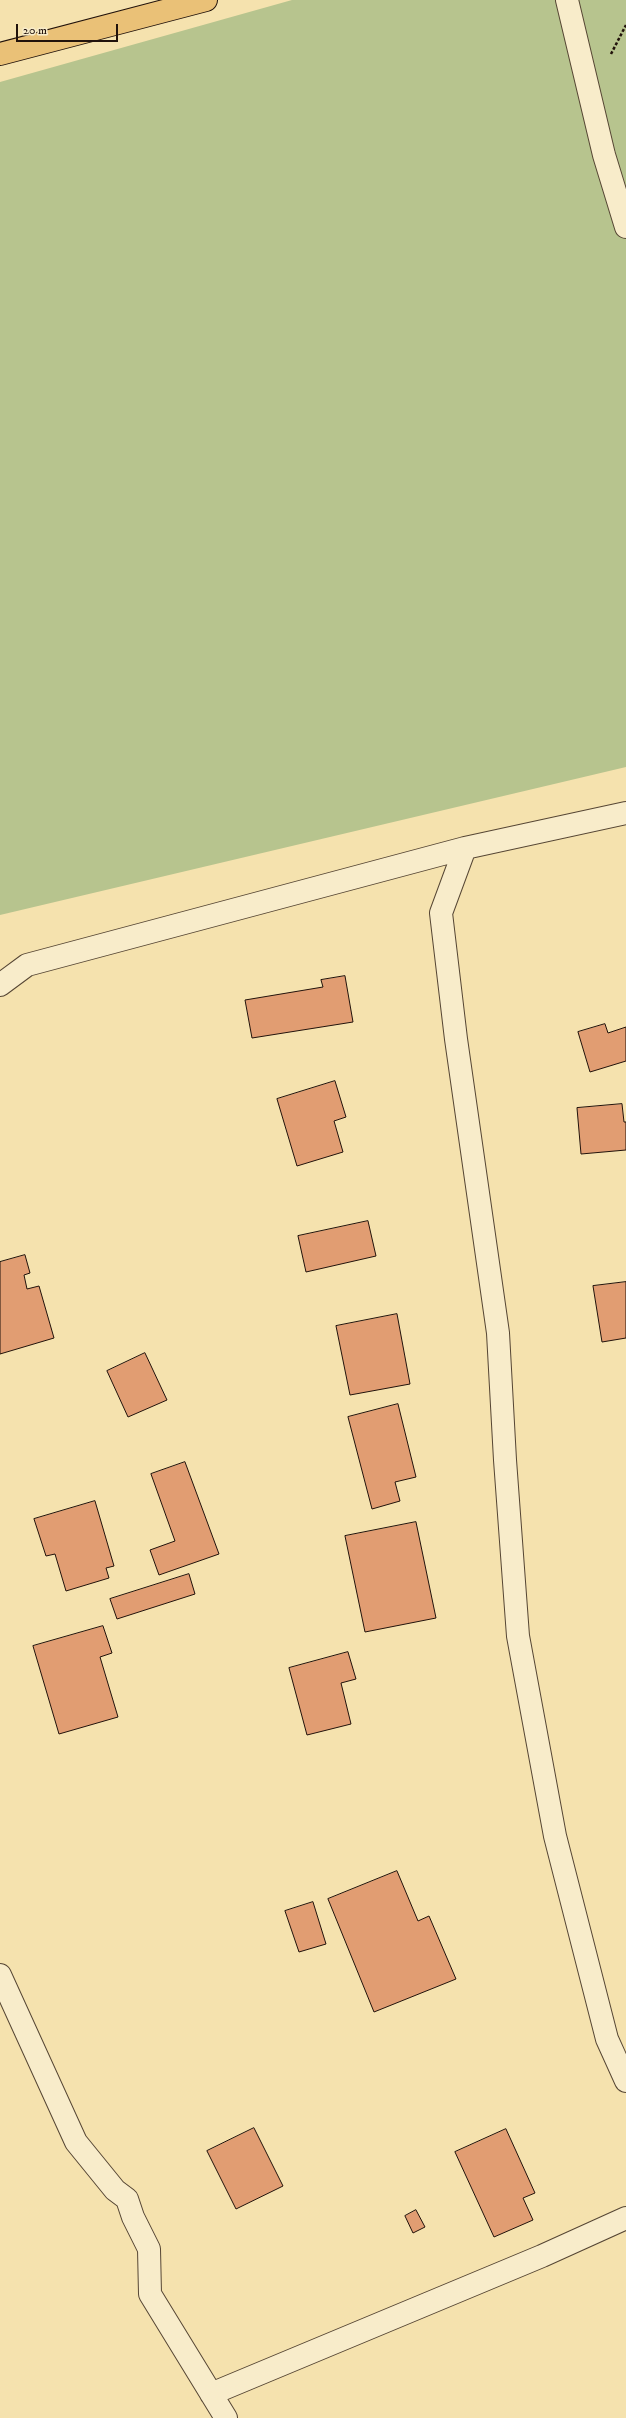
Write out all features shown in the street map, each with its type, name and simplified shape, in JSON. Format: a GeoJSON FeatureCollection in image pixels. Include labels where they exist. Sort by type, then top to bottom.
{"type":"FeatureCollection","features":[{"type":"Feature","properties":{"kind":"highway"},"geometry":{"type":"LineString","coordinates":[[0,54],[206,0]]}},
{"type":"Feature","properties":{"kind":"street"},"geometry":{"type":"LineString","coordinates":[[567,0],[604,155],[626,227]]}},
{"type":"Feature","properties":{"kind":"street"},"geometry":{"type":"LineString","coordinates":[[0,985],[27,965],[465,848],[626,813]]}},
{"type":"Feature","properties":{"kind":"street"},"geometry":{"type":"LineString","coordinates":[[465,848],[441,913],[456,1039],[498,1333],[505,1460],[518,1636],[555,1836],[607,2039],[626,2081]]}},
{"type":"Feature","properties":{"kind":"street"},"geometry":{"type":"LineString","coordinates":[[0,1975],[76,2142],[115,2190],[127,2199],[133,2217],[149,2249],[150,2294],[226,2418]]}},
{"type":"Feature","properties":{"kind":"street"},"geometry":{"type":"LineString","coordinates":[[211,2394],[542,2256],[626,2218]]}},
{"type":"Feature","properties":{"kind":"green space"},"geometry":{"type":"Polygon","coordinates":[[[292,0],[626,0],[626,767],[0,915],[0,82],[292,0]]]}},
{"type":"Feature","properties":{"kind":"building"},"geometry":{"type":"Polygon","coordinates":[[[345,976],[353,1022],[252,1038],[245,1000],[323,987],[321,980],[345,976]]]}},
{"type":"Feature","properties":{"kind":"building"},"geometry":{"type":"Polygon","coordinates":[[[605,1024],[608,1033],[626,1027],[626,1061],[590,1072],[578,1032],[605,1024]]]}},
{"type":"Feature","properties":{"kind":"building"},"geometry":{"type":"Polygon","coordinates":[[[335,1081],[346,1117],[334,1121],[343,1152],[297,1166],[277,1099],[335,1081]]]}},
{"type":"Feature","properties":{"kind":"building"},"geometry":{"type":"Polygon","coordinates":[[[622,1104],[624,1122],[626,1122],[626,1150],[581,1154],[577,1108],[622,1104]]]}},
{"type":"Feature","properties":{"kind":"building"},"geometry":{"type":"Polygon","coordinates":[[[368,1221],[376,1256],[306,1272],[298,1236],[368,1221]]]}},
{"type":"Feature","properties":{"kind":"building"},"geometry":{"type":"Polygon","coordinates":[[[25,1255],[30,1273],[24,1275],[27,1289],[39,1286],[54,1338],[0,1354],[0,1262],[25,1255]]]}},
{"type":"Feature","properties":{"kind":"building"},"geometry":{"type":"Polygon","coordinates":[[[626,1282],[626,1338],[602,1342],[593,1286],[626,1282]]]}},
{"type":"Feature","properties":{"kind":"building"},"geometry":{"type":"Polygon","coordinates":[[[397,1314],[410,1384],[350,1395],[336,1326],[397,1314]]]}},
{"type":"Feature","properties":{"kind":"building"},"geometry":{"type":"Polygon","coordinates":[[[145,1353],[167,1400],[128,1417],[107,1371],[145,1353]]]}},
{"type":"Feature","properties":{"kind":"building"},"geometry":{"type":"Polygon","coordinates":[[[398,1404],[416,1477],[395,1482],[400,1501],[372,1509],[348,1417],[398,1404]]]}},
{"type":"Feature","properties":{"kind":"building"},"geometry":{"type":"Polygon","coordinates":[[[185,1462],[219,1554],[159,1575],[150,1550],[175,1541],[151,1474],[185,1462]]]}},
{"type":"Feature","properties":{"kind":"building"},"geometry":{"type":"Polygon","coordinates":[[[95,1501],[114,1566],[106,1568],[109,1578],[66,1591],[55,1554],[46,1556],[34,1519],[95,1501]]]}},
{"type":"Feature","properties":{"kind":"building"},"geometry":{"type":"Polygon","coordinates":[[[416,1522],[436,1618],[365,1632],[345,1536],[416,1522]]]}},
{"type":"Feature","properties":{"kind":"building"},"geometry":{"type":"Polygon","coordinates":[[[189,1574],[195,1594],[117,1619],[110,1599],[189,1574]]]}},
{"type":"Feature","properties":{"kind":"building"},"geometry":{"type":"Polygon","coordinates":[[[103,1626],[112,1653],[100,1657],[118,1717],[59,1734],[33,1646],[103,1626]]]}},
{"type":"Feature","properties":{"kind":"building"},"geometry":{"type":"Polygon","coordinates":[[[348,1652],[356,1679],[341,1683],[351,1724],[307,1735],[289,1668],[348,1652]]]}},
{"type":"Feature","properties":{"kind":"building"},"geometry":{"type":"Polygon","coordinates":[[[397,1871],[418,1921],[429,1916],[456,1979],[374,2012],[328,1899],[397,1871]]]}},
{"type":"Feature","properties":{"kind":"building"},"geometry":{"type":"Polygon","coordinates":[[[313,1902],[326,1944],[299,1952],[285,1911],[313,1902]]]}},
{"type":"Feature","properties":{"kind":"building"},"geometry":{"type":"Polygon","coordinates":[[[254,2128],[283,2186],[236,2209],[207,2151],[254,2128]]]}},
{"type":"Feature","properties":{"kind":"building"},"geometry":{"type":"Polygon","coordinates":[[[506,2129],[535,2193],[523,2198],[533,2220],[494,2237],[455,2152],[506,2129]]]}},
{"type":"Feature","properties":{"kind":"building"},"geometry":{"type":"Polygon","coordinates":[[[416,2210],[425,2227],[413,2233],[405,2216],[416,2210]]]}}]}
